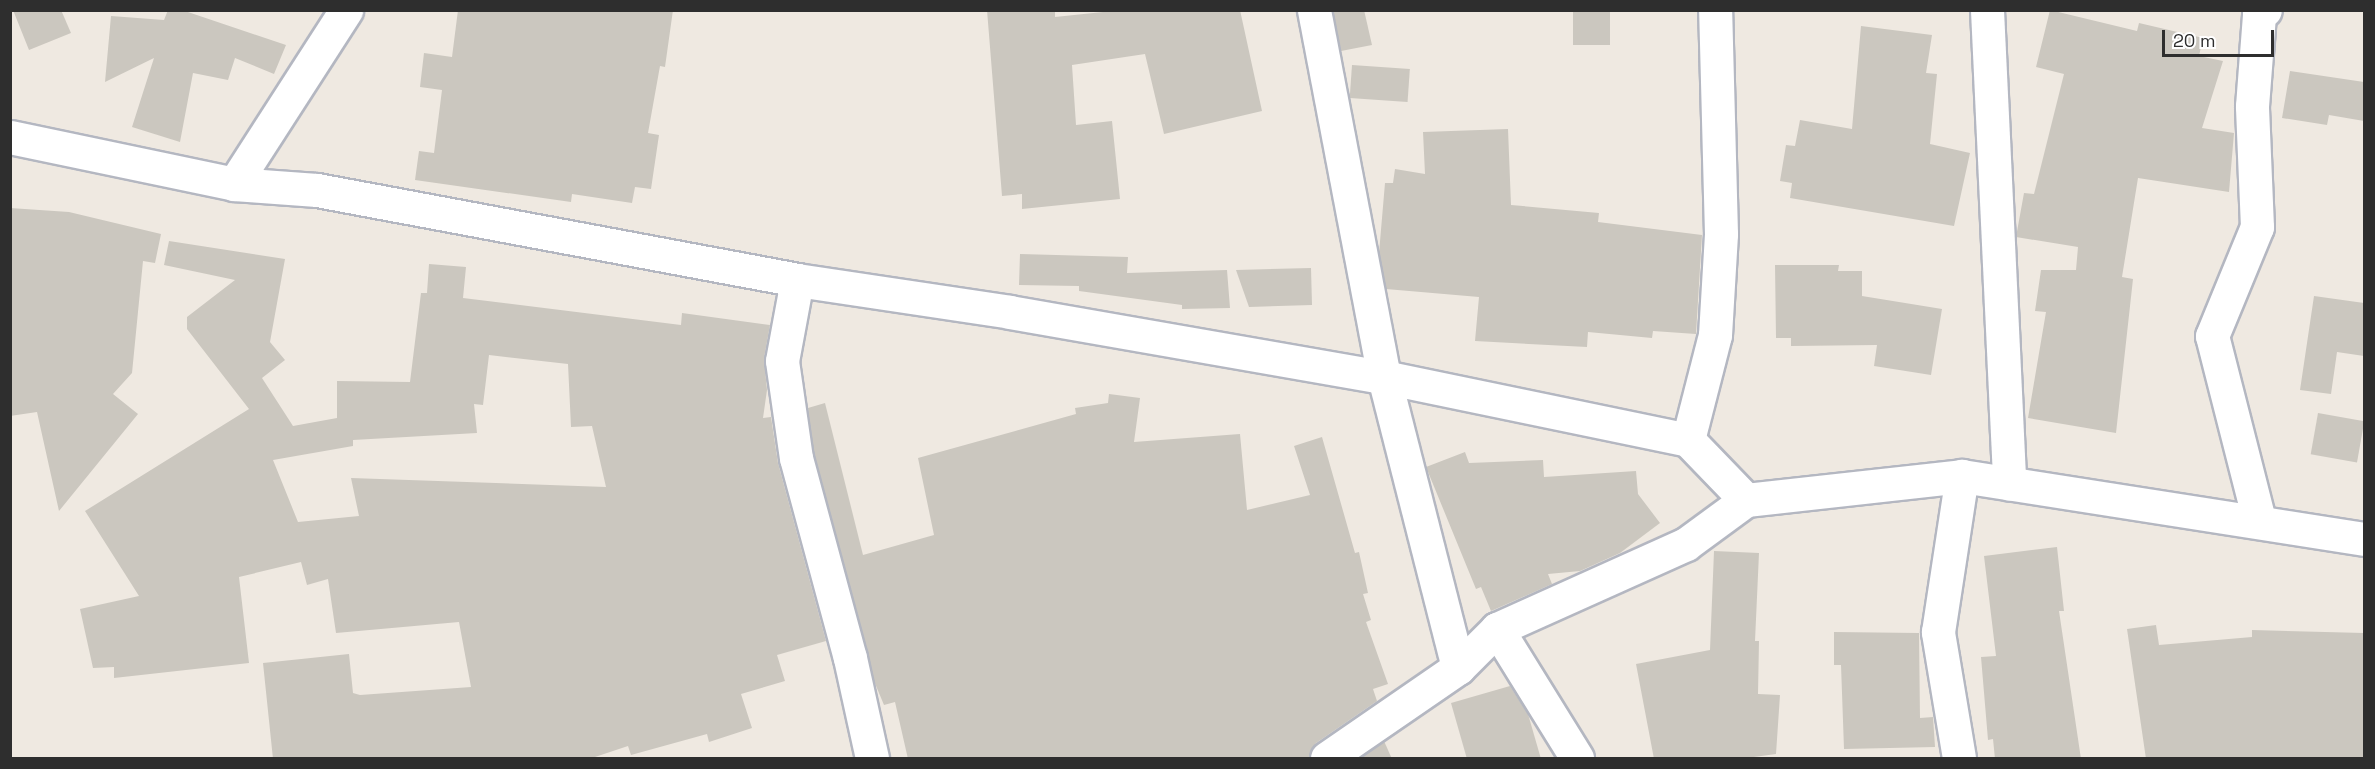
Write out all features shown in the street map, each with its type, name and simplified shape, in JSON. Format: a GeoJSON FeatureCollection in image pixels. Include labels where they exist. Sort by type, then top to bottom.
{"type":"FeatureCollection","features":[{"type":"Feature","properties":{"kind":"street"},"geometry":{"type":"LineString","coordinates":[[234,184],[346,10]]}},
{"type":"Feature","properties":{"kind":"street"},"geometry":{"type":"LineString","coordinates":[[1314,10],[1384,378],[1458,668]]}},
{"type":"Feature","properties":{"kind":"street"},"geometry":{"type":"LineString","coordinates":[[1688,440],[1715,335],[1721,234],[1715,10]]}},
{"type":"Feature","properties":{"kind":"street"},"geometry":{"type":"LineString","coordinates":[[1987,10],[2009,483]]}},
{"type":"Feature","properties":{"kind":"street"},"geometry":{"type":"LineString","coordinates":[[2259,520],[2212,336],[2257,227],[2252,106],[2259,14],[2265,10]]}},
{"type":"Feature","properties":{"kind":"street"},"geometry":{"type":"LineString","coordinates":[[16,142],[234,184],[317,190],[797,280],[1010,312],[1384,378],[1688,440],[1746,500]]}},
{"type":"Feature","properties":{"kind":"street"},"geometry":{"type":"LineString","coordinates":[[797,280],[782,361],[796,458],[850,658],[872,759]]}},
{"type":"Feature","properties":{"kind":"street"},"geometry":{"type":"LineString","coordinates":[[1959,759],[1938,632],[1962,476]]}},
{"type":"Feature","properties":{"kind":"street"},"geometry":{"type":"LineString","coordinates":[[1327,759],[1458,668],[1497,629],[1686,544],[1746,500],[1962,476],[2364,538]]}},
{"type":"Feature","properties":{"kind":"street"},"geometry":{"type":"LineString","coordinates":[[1497,629],[1577,759]]}},
{"type":"Feature","properties":{"kind":"building"},"geometry":{"type":"Polygon","coordinates":[[[13,10],[61,10],[71,33],[29,50],[13,10]]]}},
{"type":"Feature","properties":{"kind":"building"},"geometry":{"type":"Polygon","coordinates":[[[168,10],[182,10],[286,45],[274,74],[235,58],[228,80],[193,73],[180,142],[132,127],[154,58],[105,82],[111,16],[164,20],[168,10]]]}},
{"type":"Feature","properties":{"kind":"building"},"geometry":{"type":"Polygon","coordinates":[[[458,10],[673,10],[665,67],[660,66],[648,133],[659,135],[651,189],[635,187],[632,203],[572,194],[571,202],[415,180],[419,151],[434,153],[442,90],[420,87],[424,53],[452,57],[458,10]]]}},
{"type":"Feature","properties":{"kind":"building"},"geometry":{"type":"Polygon","coordinates":[[[987,10],[1055,10],[1055,17],[1122,10],[1240,10],[1262,111],[1164,134],[1145,54],[1072,65],[1076,125],[1112,121],[1120,199],[1022,209],[1022,194],[1002,196],[987,10]]]}},
{"type":"Feature","properties":{"kind":"building"},"geometry":{"type":"Polygon","coordinates":[[[1333,10],[1364,10],[1372,45],[1341,51],[1333,10]]]}},
{"type":"Feature","properties":{"kind":"building"},"geometry":{"type":"Polygon","coordinates":[[[1573,10],[1610,10],[1610,45],[1573,45],[1573,10]]]}},
{"type":"Feature","properties":{"kind":"building"},"geometry":{"type":"Polygon","coordinates":[[[2050,10],[2137,31],[2139,23],[2203,38],[2199,56],[2223,61],[2202,128],[2234,133],[2229,192],[2138,178],[2122,277],[2133,279],[2116,433],[2028,418],[2046,312],[2035,311],[2041,270],[2076,270],[2078,247],[2016,237],[2024,193],[2034,194],[2064,74],[2036,67],[2050,10]]]}},
{"type":"Feature","properties":{"kind":"building"},"geometry":{"type":"Polygon","coordinates":[[[1861,26],[1932,35],[1926,73],[1937,74],[1930,144],[1970,153],[1954,226],[1790,198],[1792,183],[1780,181],[1786,145],[1795,146],[1800,120],[1852,129],[1861,26]]]}},
{"type":"Feature","properties":{"kind":"building"},"geometry":{"type":"Polygon","coordinates":[[[1352,65],[1410,69],[1408,102],[1350,98],[1352,65]]]}},
{"type":"Feature","properties":{"kind":"building"},"geometry":{"type":"Polygon","coordinates":[[[2290,71],[2364,82],[2364,121],[2329,115],[2327,125],[2282,118],[2290,71]]]}},
{"type":"Feature","properties":{"kind":"building"},"geometry":{"type":"Polygon","coordinates":[[[1508,129],[1511,205],[1599,213],[1598,222],[1702,235],[1696,334],[1653,331],[1652,338],[1588,332],[1587,347],[1475,341],[1479,297],[1386,289],[1379,253],[1385,183],[1393,183],[1395,169],[1425,174],[1423,132],[1508,129]]]}},
{"type":"Feature","properties":{"kind":"building"},"geometry":{"type":"Polygon","coordinates":[[[10,208],[69,212],[161,234],[155,263],[143,261],[132,373],[113,394],[138,414],[59,511],[37,412],[10,416],[10,208]]]}},
{"type":"Feature","properties":{"kind":"building"},"geometry":{"type":"Polygon","coordinates":[[[169,241],[285,259],[270,342],[285,360],[262,378],[293,426],[337,418],[337,381],[410,382],[421,293],[427,293],[429,264],[466,267],[463,298],[681,325],[682,313],[770,325],[764,358],[767,390],[763,418],[771,417],[778,463],[826,641],[777,655],[785,681],[741,694],[752,728],[709,742],[707,734],[631,755],[628,746],[589,759],[273,759],[263,663],[349,654],[353,693],[360,695],[471,687],[459,622],[336,633],[328,579],[307,585],[301,562],[239,577],[249,663],[114,678],[114,667],[93,668],[80,609],[139,596],[85,511],[249,409],[187,329],[187,317],[235,280],[164,265],[169,241]],[[489,355],[483,405],[474,404],[477,433],[353,440],[353,446],[273,460],[298,522],[359,516],[351,478],[606,487],[592,426],[571,427],[568,364],[489,355]]]}},
{"type":"Feature","properties":{"kind":"building"},"geometry":{"type":"Polygon","coordinates":[[[1020,254],[1128,257],[1127,273],[1227,270],[1230,308],[1182,309],[1182,305],[1079,291],[1079,286],[1019,285],[1020,254]]]}},
{"type":"Feature","properties":{"kind":"building"},"geometry":{"type":"Polygon","coordinates":[[[1775,265],[1839,265],[1838,271],[1862,271],[1862,296],[1942,309],[1931,375],[1874,366],[1877,345],[1791,346],[1791,338],[1776,338],[1775,265]]]}},
{"type":"Feature","properties":{"kind":"building"},"geometry":{"type":"Polygon","coordinates":[[[1311,268],[1312,305],[1249,307],[1236,270],[1311,268]]]}},
{"type":"Feature","properties":{"kind":"building"},"geometry":{"type":"Polygon","coordinates":[[[2314,296],[2364,303],[2364,356],[2337,352],[2331,394],[2300,390],[2314,296]]]}},
{"type":"Feature","properties":{"kind":"building"},"geometry":{"type":"Polygon","coordinates":[[[1109,394],[1140,398],[1134,442],[1240,434],[1247,510],[1310,495],[1294,446],[1322,437],[1355,553],[1359,552],[1368,593],[1363,594],[1371,620],[1366,622],[1388,684],[1373,689],[1377,701],[1316,743],[1308,759],[908,759],[895,702],[884,705],[874,681],[814,454],[808,408],[825,403],[863,555],[934,535],[918,458],[1076,414],[1075,408],[1108,403],[1109,394]]]}},
{"type":"Feature","properties":{"kind":"building"},"geometry":{"type":"Polygon","coordinates":[[[2318,413],[2364,421],[2357,463],[2311,454],[2318,413]]]}},
{"type":"Feature","properties":{"kind":"building"},"geometry":{"type":"Polygon","coordinates":[[[1465,452],[1469,463],[1543,460],[1544,477],[1636,471],[1638,494],[1660,523],[1620,553],[1580,571],[1548,574],[1552,584],[1491,611],[1481,587],[1476,589],[1426,467],[1465,452]]]}},
{"type":"Feature","properties":{"kind":"building"},"geometry":{"type":"Polygon","coordinates":[[[2057,547],[2064,611],[2059,611],[2081,759],[1995,759],[1993,739],[1988,740],[1981,657],[1996,656],[1984,556],[2057,547]]]}},
{"type":"Feature","properties":{"kind":"building"},"geometry":{"type":"Polygon","coordinates":[[[1714,551],[1759,553],[1755,641],[1759,641],[1758,694],[1780,695],[1776,754],[1739,759],[1654,759],[1636,664],[1710,650],[1714,551]]]}},
{"type":"Feature","properties":{"kind":"building"},"geometry":{"type":"Polygon","coordinates":[[[2156,625],[2159,645],[2252,637],[2252,630],[2364,633],[2364,759],[2146,759],[2127,629],[2156,625]]]}},
{"type":"Feature","properties":{"kind":"building"},"geometry":{"type":"Polygon","coordinates":[[[1834,632],[1919,633],[1920,718],[1933,717],[1935,747],[1844,749],[1841,665],[1834,665],[1834,632]]]}},
{"type":"Feature","properties":{"kind":"building"},"geometry":{"type":"Polygon","coordinates":[[[1510,686],[1528,714],[1541,759],[1467,759],[1451,703],[1510,686]]]}},
{"type":"Feature","properties":{"kind":"building"},"geometry":{"type":"Polygon","coordinates":[[[1384,741],[1392,759],[1359,759],[1384,741]]]}}]}
